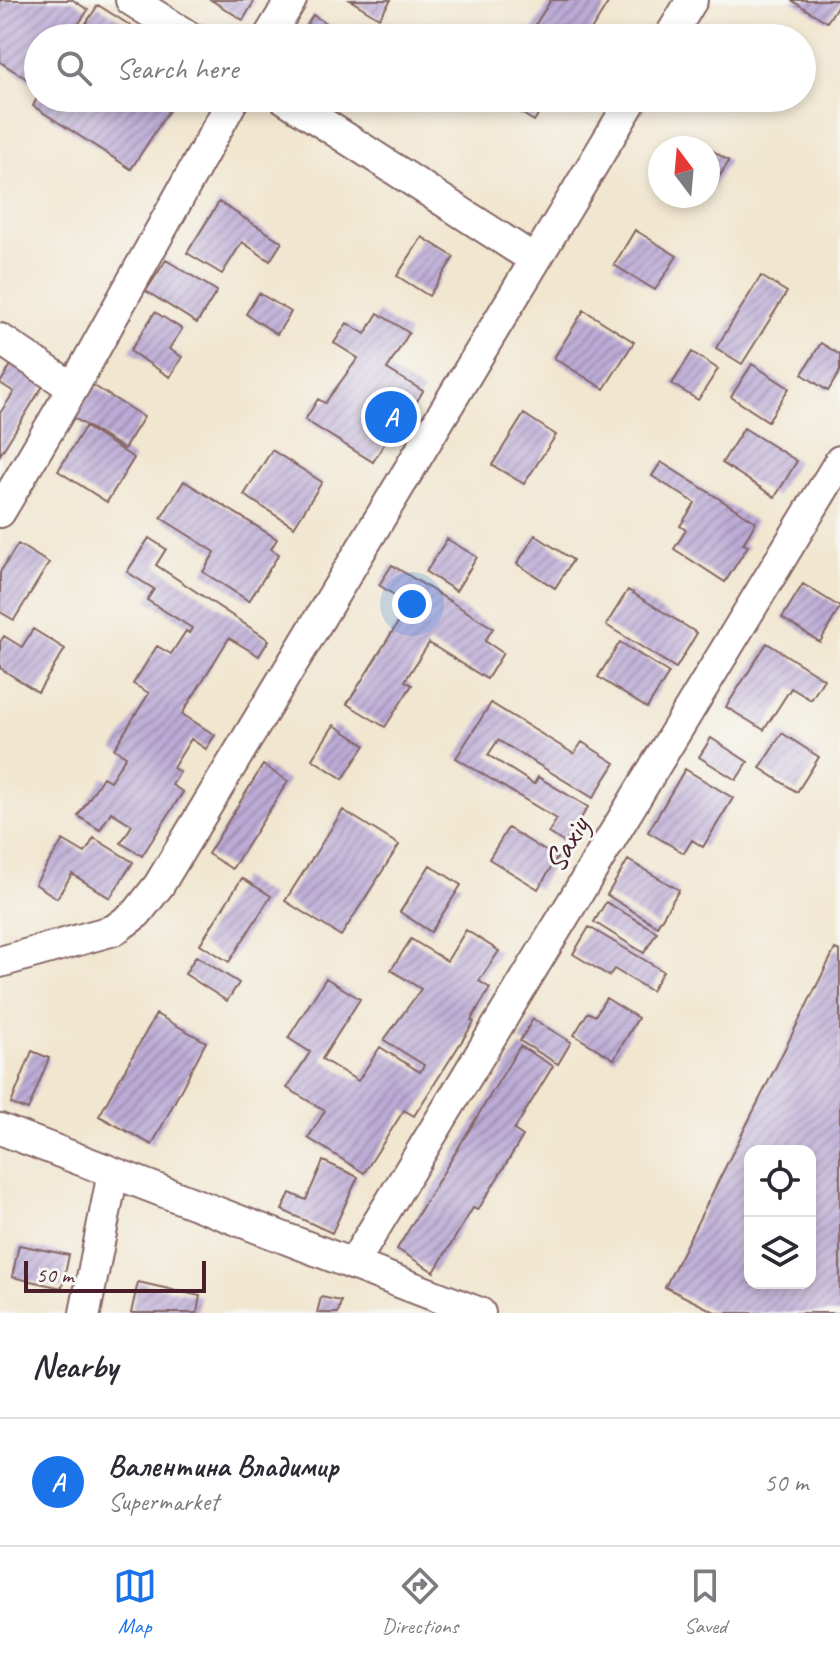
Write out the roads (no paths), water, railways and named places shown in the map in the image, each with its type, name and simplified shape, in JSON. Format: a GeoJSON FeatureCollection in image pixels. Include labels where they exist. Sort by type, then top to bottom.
{"type":"FeatureCollection","features":[{"type":"Feature","properties":{"kind":"street"},"geometry":{"type":"LineString","coordinates":[[131,0],[169,24]]}},
{"type":"Feature","properties":{"kind":"street"},"geometry":{"type":"LineString","coordinates":[[276,24],[291,0]]}},
{"type":"Feature","properties":{"kind":"street"},"geometry":{"type":"LineString","coordinates":[[677,24],[692,0]]}},
{"type":"Feature","properties":{"kind":"street"},"geometry":{"type":"LineString","coordinates":[[0,512],[73,388],[226,112]]}},
{"type":"Feature","properties":{"kind":"street"},"geometry":{"type":"LineString","coordinates":[[306,112],[535,260]]}},
{"type":"Feature","properties":{"kind":"street"},"geometry":{"type":"LineString","coordinates":[[0,962],[114,930],[137,913],[159,885],[625,112]]}},
{"type":"Feature","properties":{"kind":"street"},"geometry":{"type":"LineString","coordinates":[[0,339],[73,388]]}},
{"type":"Feature","properties":{"kind":"street","name":"Saxiy"},"geometry":{"type":"LineString","coordinates":[[353,1264],[840,461]]}},
{"type":"Feature","properties":{"kind":"street"},"geometry":{"type":"LineString","coordinates":[[0,1129],[480,1313]]}},
{"type":"Feature","properties":{"kind":"street"},"geometry":{"type":"LineString","coordinates":[[85,1313],[113,1173]]}},
{"type":"Feature","properties":{"kind":"place","name":"Валентина Владимир"},"geometry":{"type":"Point","coordinates":[391,417]}}]}
